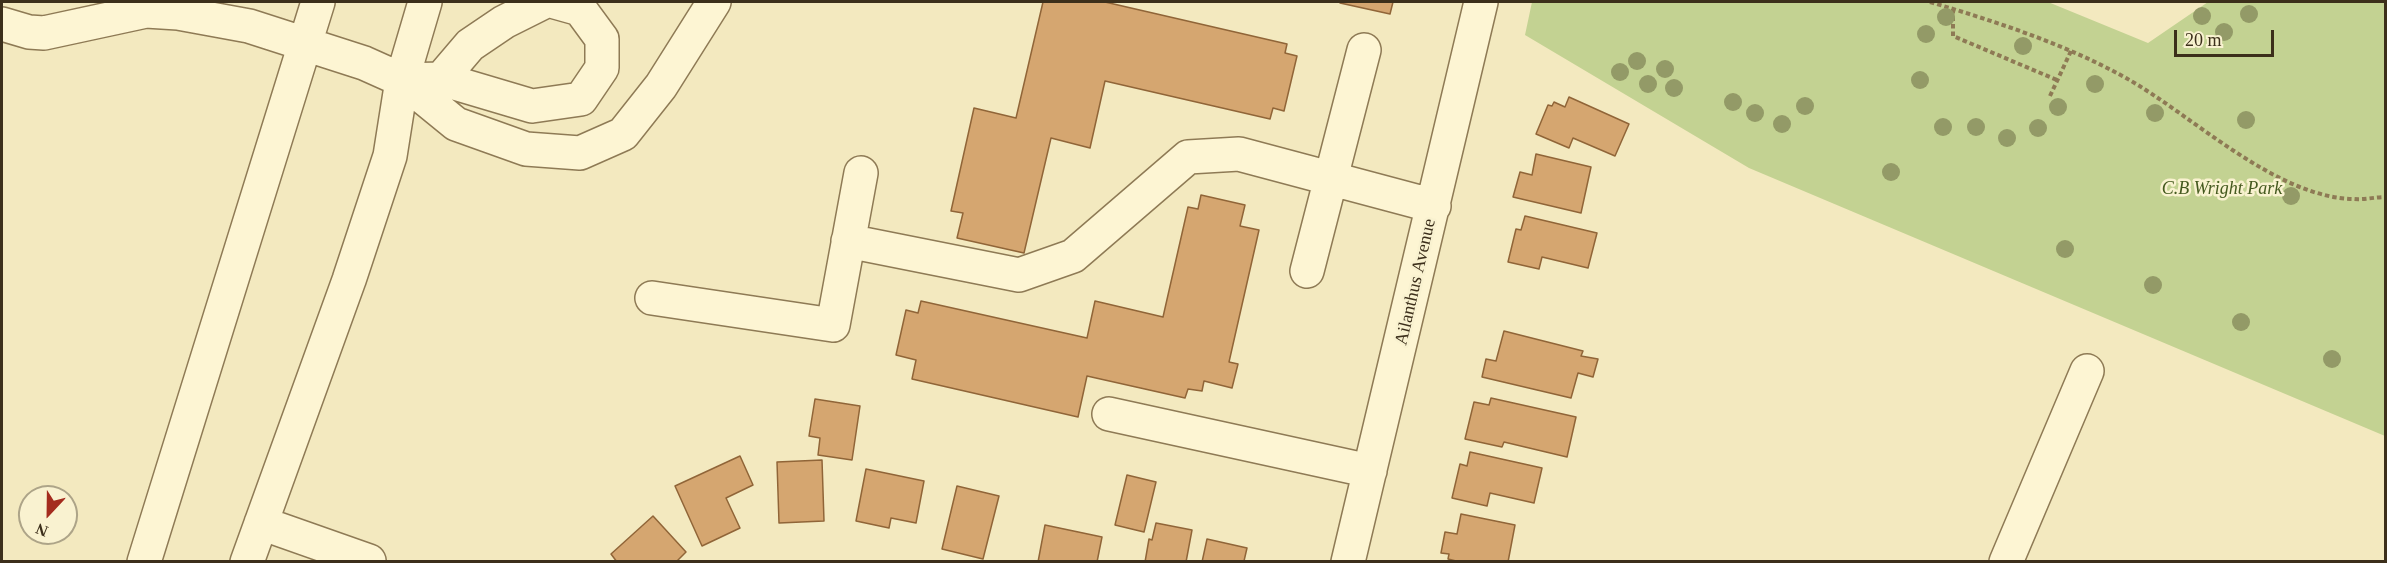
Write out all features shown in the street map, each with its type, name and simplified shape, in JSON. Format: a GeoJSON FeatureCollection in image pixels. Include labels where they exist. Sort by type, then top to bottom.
{"type":"FeatureCollection","features":[{"type":"Feature","properties":{"kind":"street"},"geometry":{"type":"LineString","coordinates":[[144,561],[318,2]]}},
{"type":"Feature","properties":{"kind":"street"},"geometry":{"type":"LineString","coordinates":[[247,561],[349,280],[390,156],[402,80],[425,2]]}},
{"type":"Feature","properties":{"kind":"street"},"geometry":{"type":"LineString","coordinates":[[441,79],[470,45],[504,22],[544,2]]}},
{"type":"Feature","properties":{"kind":"street"},"geometry":{"type":"LineString","coordinates":[[402,80],[441,79],[532,106],[581,99],[602,68],[602,39],[580,9],[555,2]]}},
{"type":"Feature","properties":{"kind":"street"},"geometry":{"type":"LineString","coordinates":[[2,24],[29,32],[44,33],[146,11],[178,13],[249,26],[364,63],[402,80],[456,124],[526,150],[580,153],[623,134],[661,86],[714,2]]}},
{"type":"Feature","properties":{"kind":"street","name":"Ailanthus Avenue"},"geometry":{"type":"LineString","coordinates":[[1348,561],[1481,2]]}},
{"type":"Feature","properties":{"kind":"street"},"geometry":{"type":"LineString","coordinates":[[1307,271],[1364,50]]}},
{"type":"Feature","properties":{"kind":"street"},"geometry":{"type":"LineString","coordinates":[[848,241],[1019,275],[1073,256],[1188,157],[1239,154],[1434,206]]}},
{"type":"Feature","properties":{"kind":"street"},"geometry":{"type":"LineString","coordinates":[[652,298],[833,325],[861,173]]}},
{"type":"Feature","properties":{"kind":"street"},"geometry":{"type":"LineString","coordinates":[[2007,561],[2087,371]]}},
{"type":"Feature","properties":{"kind":"street"},"geometry":{"type":"LineString","coordinates":[[1109,414],[1370,471]]}},
{"type":"Feature","properties":{"kind":"street"},"geometry":{"type":"LineString","coordinates":[[261,523],[369,561]]}},
{"type":"Feature","properties":{"kind":"path"},"geometry":{"type":"LineString","coordinates":[[1930,2],[2071,51],[2127,79],[2262,168],[2289,183],[2318,193],[2353,200],[2385,196]]}},
{"type":"Feature","properties":{"kind":"path"},"geometry":{"type":"LineString","coordinates":[[1953,9],[1953,36],[2057,80]]}},
{"type":"Feature","properties":{"kind":"path"},"geometry":{"type":"LineString","coordinates":[[2050,96],[2071,51]]}},
{"type":"Feature","properties":{"kind":"green space","name":"C.B Wright Park"},"geometry":{"type":"Polygon","coordinates":[[[1532,2],[2048,2],[2148,43],[2208,2],[2385,2],[2385,436],[1749,168],[1525,35],[1532,2]]]}},
{"type":"Feature","properties":{"kind":"building"},"geometry":{"type":"Polygon","coordinates":[[[1043,2],[1105,2],[1287,44],[1285,53],[1297,56],[1284,111],[1273,108],[1270,119],[1105,81],[1090,148],[1051,138],[1024,253],[957,238],[963,213],[951,211],[974,108],[1016,118],[1043,2]]]}},
{"type":"Feature","properties":{"kind":"building"},"geometry":{"type":"Polygon","coordinates":[[[1340,2],[1393,2],[1390,14],[1340,2]]]}},
{"type":"Feature","properties":{"kind":"building"},"geometry":{"type":"Polygon","coordinates":[[[1569,97],[1629,124],[1615,156],[1573,138],[1569,148],[1536,134],[1548,105],[1552,106],[1554,102],[1565,107],[1569,97]]]}},
{"type":"Feature","properties":{"kind":"building"},"geometry":{"type":"Polygon","coordinates":[[[1536,154],[1591,167],[1581,213],[1513,197],[1520,172],[1532,175],[1536,154]]]}},
{"type":"Feature","properties":{"kind":"building"},"geometry":{"type":"Polygon","coordinates":[[[1201,195],[1245,205],[1240,226],[1259,230],[1229,362],[1238,364],[1232,388],[1204,381],[1202,391],[1188,389],[1185,398],[1087,376],[1078,417],[912,379],[916,360],[896,355],[906,310],[918,313],[921,301],[1087,338],[1095,301],[1163,317],[1188,207],[1198,209],[1201,195]]]}},
{"type":"Feature","properties":{"kind":"building"},"geometry":{"type":"Polygon","coordinates":[[[1525,216],[1597,233],[1588,268],[1542,257],[1539,269],[1508,262],[1516,229],[1521,230],[1525,216]]]}},
{"type":"Feature","properties":{"kind":"building"},"geometry":{"type":"Polygon","coordinates":[[[1504,331],[1583,351],[1581,356],[1598,359],[1593,377],[1578,373],[1571,398],[1482,377],[1486,359],[1496,361],[1504,331]]]}},
{"type":"Feature","properties":{"kind":"building"},"geometry":{"type":"Polygon","coordinates":[[[1491,398],[1576,417],[1567,457],[1504,442],[1502,447],[1465,439],[1474,402],[1489,405],[1491,398]]]}},
{"type":"Feature","properties":{"kind":"building"},"geometry":{"type":"Polygon","coordinates":[[[815,399],[860,406],[852,460],[818,455],[820,438],[809,436],[815,399]]]}},
{"type":"Feature","properties":{"kind":"building"},"geometry":{"type":"Polygon","coordinates":[[[1470,452],[1542,468],[1534,503],[1490,493],[1487,506],[1452,498],[1460,464],[1467,466],[1470,452]]]}},
{"type":"Feature","properties":{"kind":"building"},"geometry":{"type":"Polygon","coordinates":[[[740,456],[753,485],[726,498],[740,528],[702,546],[675,486],[740,456]]]}},
{"type":"Feature","properties":{"kind":"building"},"geometry":{"type":"Polygon","coordinates":[[[822,460],[824,521],[779,523],[777,462],[822,460]]]}},
{"type":"Feature","properties":{"kind":"building"},"geometry":{"type":"Polygon","coordinates":[[[866,469],[924,481],[916,523],[891,518],[889,528],[856,521],[866,469]]]}},
{"type":"Feature","properties":{"kind":"building"},"geometry":{"type":"Polygon","coordinates":[[[1127,475],[1156,482],[1144,532],[1115,525],[1127,475]]]}},
{"type":"Feature","properties":{"kind":"building"},"geometry":{"type":"Polygon","coordinates":[[[957,486],[999,496],[983,559],[942,549],[957,486]]]}},
{"type":"Feature","properties":{"kind":"building"},"geometry":{"type":"Polygon","coordinates":[[[1461,514],[1515,525],[1508,562],[1460,562],[1448,559],[1449,554],[1441,553],[1445,532],[1457,534],[1461,514]]]}},
{"type":"Feature","properties":{"kind":"building"},"geometry":{"type":"Polygon","coordinates":[[[653,516],[686,552],[676,562],[617,562],[611,554],[653,516]]]}},
{"type":"Feature","properties":{"kind":"building"},"geometry":{"type":"Polygon","coordinates":[[[1156,523],[1192,530],[1186,562],[1145,562],[1149,539],[1152,540],[1156,523]]]}},
{"type":"Feature","properties":{"kind":"building"},"geometry":{"type":"Polygon","coordinates":[[[1045,525],[1102,537],[1097,562],[1038,562],[1045,525]]]}},
{"type":"Feature","properties":{"kind":"building"},"geometry":{"type":"Polygon","coordinates":[[[1207,539],[1247,548],[1245,562],[1202,562],[1207,539]]]}}]}
